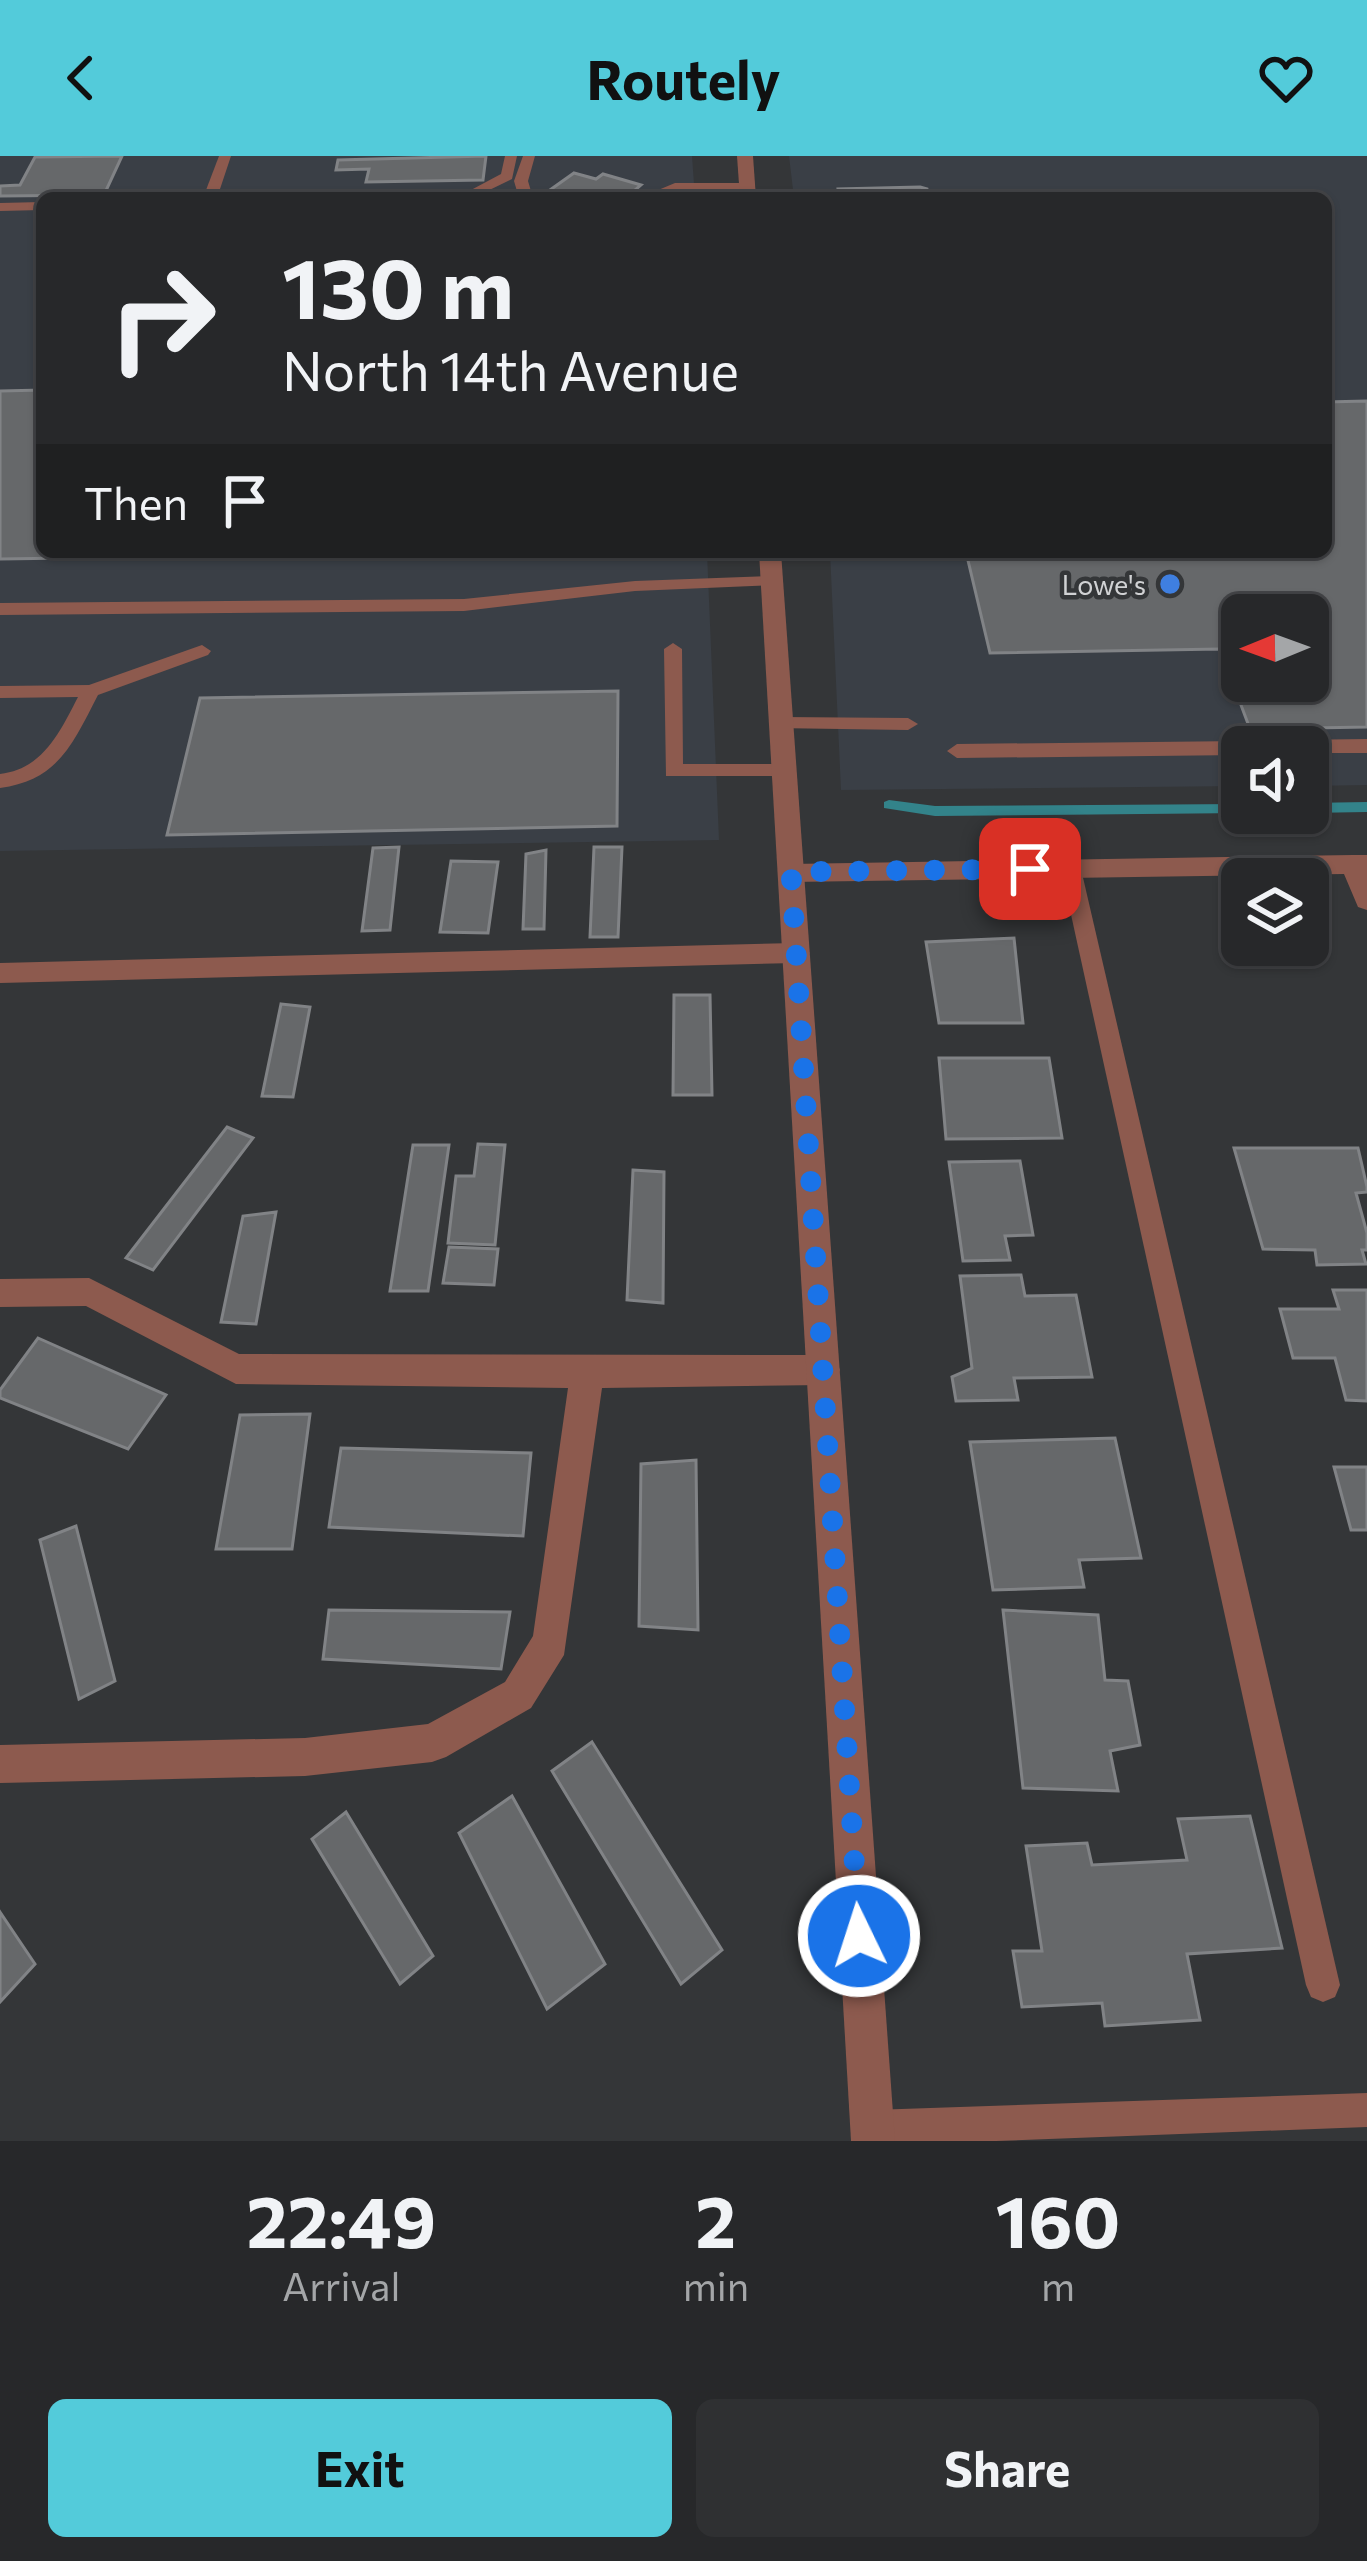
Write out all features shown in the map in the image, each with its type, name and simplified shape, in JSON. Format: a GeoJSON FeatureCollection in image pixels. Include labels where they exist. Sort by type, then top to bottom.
{"type":"FeatureCollection","features":[{"type":"Feature","properties":{"kind":"street"},"geometry":{"type":"LineString","coordinates":[[745,156],[747,192]]}},
{"type":"Feature","properties":{"kind":"street"},"geometry":{"type":"LineString","coordinates":[[770,558],[872,2134]]}},
{"type":"Feature","properties":{"kind":"street"},"geometry":{"type":"LineString","coordinates":[[791,872],[1360,864],[1367,900]]}},
{"type":"Feature","properties":{"kind":"street"},"geometry":{"type":"LineString","coordinates":[[0,973],[796,953]]}},
{"type":"Feature","properties":{"kind":"street"},"geometry":{"type":"LineString","coordinates":[[0,1293],[89,1292],[236,1369],[823,1370]]}},
{"type":"Feature","properties":{"kind":"street"},"geometry":{"type":"LineString","coordinates":[[0,1764],[305,1756],[432,1743],[518,1695],[551,1642],[587,1373]]}},
{"type":"Feature","properties":{"kind":"lane"},"geometry":{"type":"LineString","coordinates":[[212,192],[225,156]]}},
{"type":"Feature","properties":{"kind":"lane"},"geometry":{"type":"LineString","coordinates":[[476,192],[507,176],[511,156]]}},
{"type":"Feature","properties":{"kind":"lane"},"geometry":{"type":"LineString","coordinates":[[524,192],[521,181],[529,156]]}},
{"type":"Feature","properties":{"kind":"lane"},"geometry":{"type":"LineString","coordinates":[[663,192],[675,188],[733,192]]}},
{"type":"Feature","properties":{"kind":"lane"},"geometry":{"type":"LineString","coordinates":[[0,207],[36,206]]}},
{"type":"Feature","properties":{"kind":"lane"},"geometry":{"type":"LineString","coordinates":[[0,609],[464,604],[635,586],[772,581]]}},
{"type":"Feature","properties":{"kind":"lane"},"geometry":{"type":"LineString","coordinates":[[673,649],[673,771],[784,771]]}},
{"type":"Feature","properties":{"kind":"lane"},"geometry":{"type":"LineString","coordinates":[[0,692],[91,692],[202,651]]}},
{"type":"Feature","properties":{"kind":"lane"},"geometry":{"type":"LineString","coordinates":[[0,781],[19,781],[52,760],[91,692]]}},
{"type":"Feature","properties":{"kind":"lane"},"geometry":{"type":"LineString","coordinates":[[781,723],[908,724]]}},
{"type":"Feature","properties":{"kind":"lane"},"geometry":{"type":"LineString","coordinates":[[1329,747],[1367,746]]}},
{"type":"Feature","properties":{"kind":"lane"},"geometry":{"type":"LineString","coordinates":[[957,751],[1221,748]]}},
{"type":"Feature","properties":{"kind":"lane"},"geometry":{"type":"LineString","coordinates":[[1071,868],[1323,1985]]}},
{"type":"Feature","properties":{"kind":"lane"},"geometry":{"type":"LineString","coordinates":[[872,2134],[1367,2110]]}},
{"type":"Feature","properties":{"kind":"shaded area"},"geometry":{"type":"Polygon","coordinates":[[[0,156],[692,156],[695,192],[36,192],[36,558],[707,558],[719,840],[0,851],[0,156]]]}},
{"type":"Feature","properties":{"kind":"shaded area"},"geometry":{"type":"Polygon","coordinates":[[[789,156],[1367,156],[1367,785],[1329,786],[1329,726],[1221,726],[1221,786],[841,790],[830,558],[1332,558],[1332,192],[793,192],[789,156]]]}},
{"type":"Feature","properties":{"kind":"building"},"geometry":{"type":"Polygon","coordinates":[[[122,156],[105,192],[0,196],[0,186],[20,185],[35,157],[122,156]]]}},
{"type":"Feature","properties":{"kind":"building"},"geometry":{"type":"Polygon","coordinates":[[[486,156],[483,180],[366,182],[369,169],[336,170],[338,160],[486,156]]]}},
{"type":"Feature","properties":{"kind":"building"},"geometry":{"type":"Polygon","coordinates":[[[574,173],[596,179],[603,174],[641,185],[633,192],[547,192],[574,173]]]}},
{"type":"Feature","properties":{"kind":"building"},"geometry":{"type":"Polygon","coordinates":[[[920,187],[928,192],[838,192],[920,187]]]}},
{"type":"Feature","properties":{"kind":"building"},"geometry":{"type":"Polygon","coordinates":[[[36,390],[36,558],[66,558],[0,559],[0,391],[36,390]]]}},
{"type":"Feature","properties":{"kind":"building","name":"Lowe's"},"geometry":{"type":"Polygon","coordinates":[[[1367,401],[1367,727],[1249,726],[1240,702],[1329,702],[1329,594],[1221,594],[1220,649],[990,653],[967,558],[1332,558],[1332,402],[1367,401]]]}},
{"type":"Feature","properties":{"kind":"building"},"geometry":{"type":"Polygon","coordinates":[[[618,691],[617,826],[167,835],[200,698],[618,691]]]}},
{"type":"Feature","properties":{"kind":"building"},"geometry":{"type":"Polygon","coordinates":[[[399,847],[390,930],[362,931],[373,848],[399,847]]]}},
{"type":"Feature","properties":{"kind":"building"},"geometry":{"type":"Polygon","coordinates":[[[594,847],[622,847],[618,937],[590,937],[594,847]]]}},
{"type":"Feature","properties":{"kind":"building"},"geometry":{"type":"Polygon","coordinates":[[[546,850],[544,929],[523,929],[526,854],[546,850]]]}},
{"type":"Feature","properties":{"kind":"building"},"geometry":{"type":"Polygon","coordinates":[[[451,861],[498,862],[488,933],[440,932],[451,861]]]}},
{"type":"Feature","properties":{"kind":"building"},"geometry":{"type":"Polygon","coordinates":[[[1014,938],[1023,1023],[939,1023],[926,942],[1014,938]]]}},
{"type":"Feature","properties":{"kind":"building"},"geometry":{"type":"Polygon","coordinates":[[[674,995],[710,995],[712,1095],[673,1095],[674,995]]]}},
{"type":"Feature","properties":{"kind":"building"},"geometry":{"type":"Polygon","coordinates":[[[281,1004],[310,1007],[293,1097],[262,1096],[281,1004]]]}},
{"type":"Feature","properties":{"kind":"building"},"geometry":{"type":"Polygon","coordinates":[[[939,1058],[1049,1058],[1062,1138],[946,1139],[939,1058]]]}},
{"type":"Feature","properties":{"kind":"building"},"geometry":{"type":"Polygon","coordinates":[[[227,1127],[253,1138],[153,1270],[126,1258],[227,1127]]]}},
{"type":"Feature","properties":{"kind":"building"},"geometry":{"type":"Polygon","coordinates":[[[478,1144],[505,1145],[495,1245],[448,1243],[456,1176],[474,1176],[478,1144]]]}},
{"type":"Feature","properties":{"kind":"building"},"geometry":{"type":"Polygon","coordinates":[[[413,1145],[449,1145],[428,1291],[390,1291],[413,1145]]]}},
{"type":"Feature","properties":{"kind":"building"},"geometry":{"type":"Polygon","coordinates":[[[1234,1148],[1358,1148],[1367,1187],[1367,1192],[1356,1193],[1367,1233],[1367,1250],[1362,1250],[1366,1264],[1317,1265],[1315,1250],[1263,1249],[1234,1148]]]}},
{"type":"Feature","properties":{"kind":"building"},"geometry":{"type":"Polygon","coordinates":[[[1020,1161],[1033,1235],[1005,1236],[1010,1260],[963,1261],[949,1162],[1020,1161]]]}},
{"type":"Feature","properties":{"kind":"building"},"geometry":{"type":"Polygon","coordinates":[[[633,1170],[664,1172],[663,1303],[627,1300],[633,1170]]]}},
{"type":"Feature","properties":{"kind":"building"},"geometry":{"type":"Polygon","coordinates":[[[276,1212],[256,1324],[221,1322],[243,1216],[276,1212]]]}},
{"type":"Feature","properties":{"kind":"building"},"geometry":{"type":"Polygon","coordinates":[[[449,1247],[498,1249],[494,1285],[443,1283],[449,1247]]]}},
{"type":"Feature","properties":{"kind":"building"},"geometry":{"type":"Polygon","coordinates":[[[1021,1275],[1025,1296],[1076,1295],[1092,1377],[1014,1378],[1018,1400],[956,1401],[952,1377],[972,1368],[960,1276],[1021,1275]]]}},
{"type":"Feature","properties":{"kind":"building"},"geometry":{"type":"Polygon","coordinates":[[[1333,1290],[1367,1290],[1367,1401],[1346,1400],[1335,1358],[1293,1358],[1280,1309],[1339,1309],[1333,1290]]]}},
{"type":"Feature","properties":{"kind":"building"},"geometry":{"type":"Polygon","coordinates":[[[38,1338],[166,1395],[128,1449],[0,1398],[0,1390],[38,1338]]]}},
{"type":"Feature","properties":{"kind":"building"},"geometry":{"type":"Polygon","coordinates":[[[310,1414],[292,1549],[216,1549],[240,1415],[310,1414]]]}},
{"type":"Feature","properties":{"kind":"building"},"geometry":{"type":"Polygon","coordinates":[[[1115,1438],[1141,1558],[1079,1560],[1084,1587],[993,1590],[970,1442],[1115,1438]]]}},
{"type":"Feature","properties":{"kind":"building"},"geometry":{"type":"Polygon","coordinates":[[[341,1448],[531,1453],[523,1536],[329,1527],[341,1448]]]}},
{"type":"Feature","properties":{"kind":"building"},"geometry":{"type":"Polygon","coordinates":[[[696,1460],[698,1630],[639,1626],[641,1464],[696,1460]]]}},
{"type":"Feature","properties":{"kind":"building"},"geometry":{"type":"Polygon","coordinates":[[[1334,1467],[1367,1467],[1367,1530],[1351,1530],[1334,1467]]]}},
{"type":"Feature","properties":{"kind":"building"},"geometry":{"type":"Polygon","coordinates":[[[76,1526],[115,1681],[79,1699],[40,1540],[76,1526]]]}},
{"type":"Feature","properties":{"kind":"building"},"geometry":{"type":"Polygon","coordinates":[[[329,1610],[510,1612],[501,1669],[323,1659],[329,1610]]]}},
{"type":"Feature","properties":{"kind":"building"},"geometry":{"type":"Polygon","coordinates":[[[1003,1610],[1098,1615],[1105,1680],[1128,1681],[1140,1745],[1110,1751],[1118,1791],[1023,1788],[1003,1610]]]}},
{"type":"Feature","properties":{"kind":"building"},"geometry":{"type":"Polygon","coordinates":[[[592,1742],[722,1950],[681,1984],[552,1771],[592,1742]]]}},
{"type":"Feature","properties":{"kind":"building"},"geometry":{"type":"Polygon","coordinates":[[[512,1796],[605,1964],[547,2009],[459,1833],[512,1796]]]}},
{"type":"Feature","properties":{"kind":"building"},"geometry":{"type":"Polygon","coordinates":[[[346,1812],[433,1956],[400,1984],[312,1839],[346,1812]]]}},
{"type":"Feature","properties":{"kind":"building"},"geometry":{"type":"Polygon","coordinates":[[[1250,1816],[1282,1948],[1187,1954],[1200,2020],[1105,2026],[1102,2003],[1022,2007],[1013,1951],[1042,1951],[1026,1846],[1087,1843],[1092,1865],[1187,1860],[1178,1819],[1250,1816]]]}},
{"type":"Feature","properties":{"kind":"building"},"geometry":{"type":"Polygon","coordinates":[[[0,1912],[35,1964],[0,2002],[0,1912]]]}},
{"type":"Feature","properties":{"kind":"waterway"},"geometry":{"type":"LineString","coordinates":[[889,805],[935,811],[1221,809]]}},
{"type":"Feature","properties":{"kind":"waterway"},"geometry":{"type":"LineString","coordinates":[[1329,808],[1367,807]]}},
{"type":"Feature","properties":{"kind":"place","name":"Lowe's"},"geometry":{"type":"Point","coordinates":[1170,584]}},
{"type":"Feature","properties":{"kind":"route"},"geometry":{"type":"LineString","coordinates":[[859,1936],[791,872],[1030,869]]}}]}
